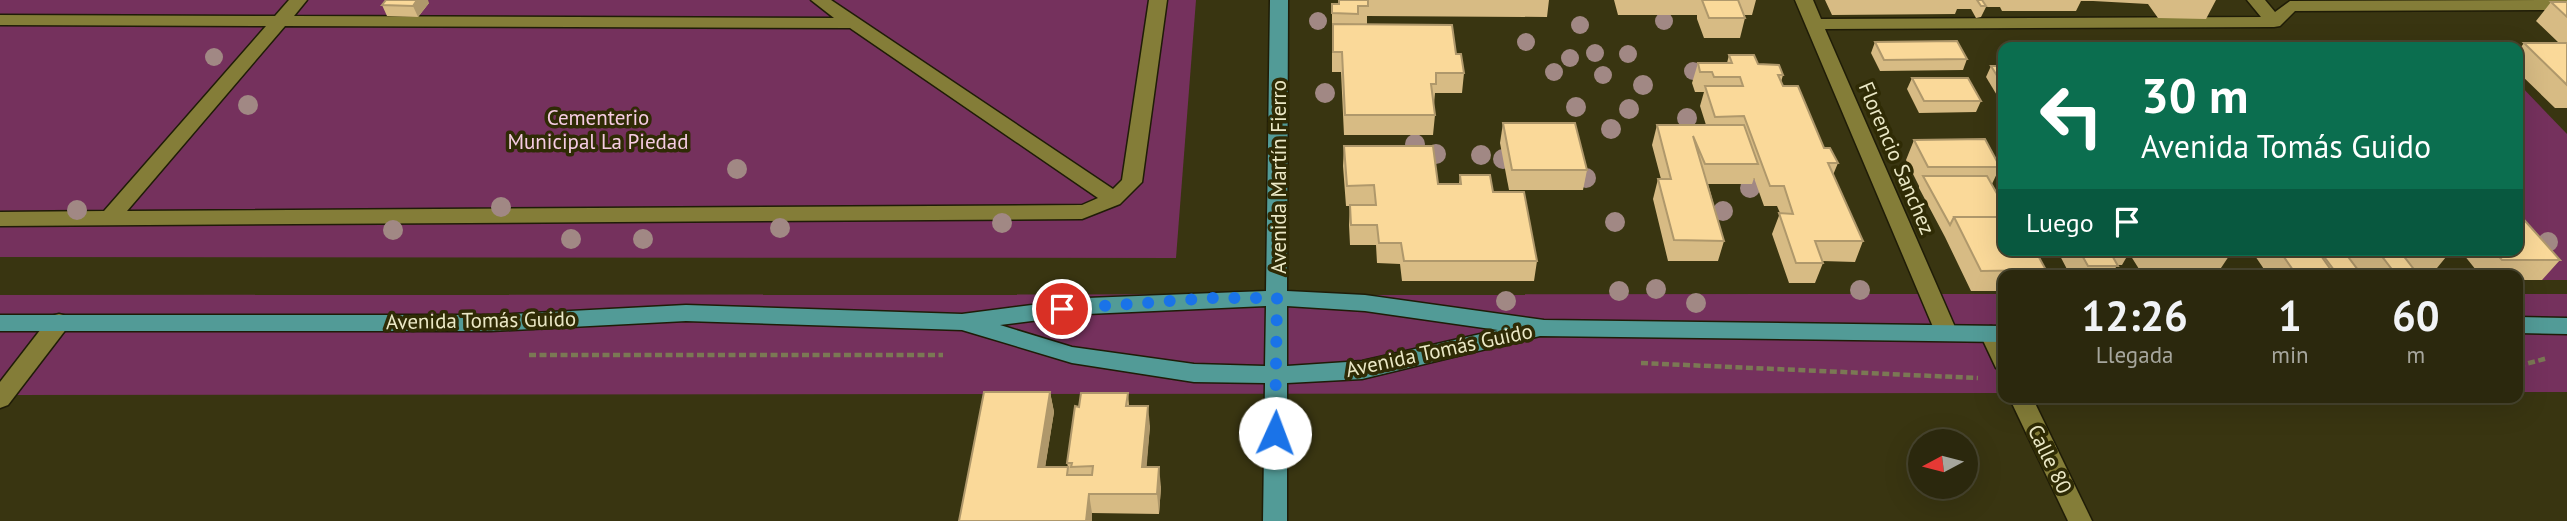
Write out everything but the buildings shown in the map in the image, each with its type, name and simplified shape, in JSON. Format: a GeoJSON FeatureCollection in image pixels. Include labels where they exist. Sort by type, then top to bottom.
{"type":"FeatureCollection","features":[{"type":"Feature","properties":{"kind":"main road","name":"Avenida Martín Fierro"},"geometry":{"type":"LineString","coordinates":[[1275,521],[1279,0]]}},
{"type":"Feature","properties":{"kind":"main road","name":"Avenida Tomás Guido"},"geometry":{"type":"LineString","coordinates":[[0,323],[491,323],[686,313],[962,322],[1087,306],[1277,298],[1365,303],[1544,327],[1997,334]]}},
{"type":"Feature","properties":{"kind":"main road","name":"Avenida Tomás Guido"},"geometry":{"type":"LineString","coordinates":[[962,322],[1072,355],[1194,373],[1277,375],[1362,370],[1544,327]]}},
{"type":"Feature","properties":{"kind":"main road"},"geometry":{"type":"LineString","coordinates":[[2523,325],[2567,326]]}},
{"type":"Feature","properties":{"kind":"street"},"geometry":{"type":"LineString","coordinates":[[111,217],[298,0]]}},
{"type":"Feature","properties":{"kind":"street"},"geometry":{"type":"LineString","coordinates":[[820,0],[1113,199]]}},
{"type":"Feature","properties":{"kind":"street"},"geometry":{"type":"LineString","coordinates":[[0,219],[1082,212],[1113,199],[1132,182],[1158,0]]}},
{"type":"Feature","properties":{"kind":"street","name":"Florencio Sanchez"},"geometry":{"type":"LineString","coordinates":[[1804,0],[1948,334]]}},
{"type":"Feature","properties":{"kind":"street"},"geometry":{"type":"LineString","coordinates":[[2256,0],[2274,22]]}},
{"type":"Feature","properties":{"kind":"street"},"geometry":{"type":"LineString","coordinates":[[1815,24],[2274,22],[2290,6],[2567,5]]}},
{"type":"Feature","properties":{"kind":"street"},"geometry":{"type":"LineString","coordinates":[[0,20],[852,23]]}},
{"type":"Feature","properties":{"kind":"street"},"geometry":{"type":"LineString","coordinates":[[0,399],[59,322]]}},
{"type":"Feature","properties":{"kind":"street","name":"Calle 80"},"geometry":{"type":"LineString","coordinates":[[2023,403],[2080,521]]}},
{"type":"Feature","properties":{"kind":"green space","name":"Cementerio Municipal La Piedad"},"geometry":{"type":"Polygon","coordinates":[[[0,0],[1196,0],[1176,258],[0,257],[0,0]]]}},
{"type":"Feature","properties":{"kind":"green space"},"geometry":{"type":"Polygon","coordinates":[[[2523,88],[2567,134],[2567,280],[2523,280],[2523,270],[2518,270],[2518,256],[2523,256],[2523,88]]]}},
{"type":"Feature","properties":{"kind":"green space"},"geometry":{"type":"Polygon","coordinates":[[[1998,294],[1998,393],[0,395],[0,295],[1998,294]]]}},
{"type":"Feature","properties":{"kind":"green space"},"geometry":{"type":"Polygon","coordinates":[[[2523,294],[2567,294],[2567,392],[2523,392],[2523,294]]]}},
{"type":"Feature","properties":{"kind":"route"},"geometry":{"type":"LineString","coordinates":[[1062,309],[1212,298],[1277,298],[1275,433]]}}]}
